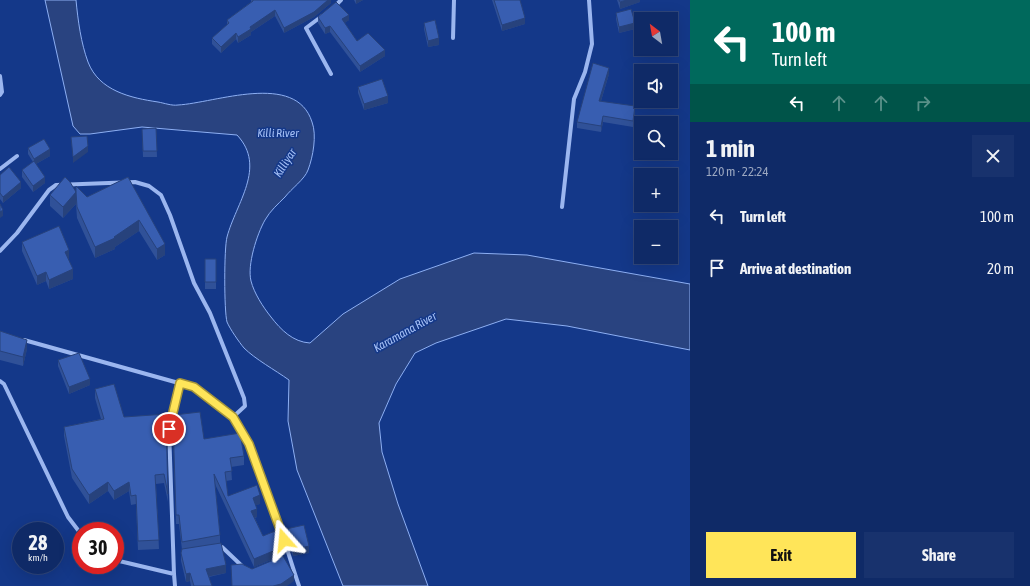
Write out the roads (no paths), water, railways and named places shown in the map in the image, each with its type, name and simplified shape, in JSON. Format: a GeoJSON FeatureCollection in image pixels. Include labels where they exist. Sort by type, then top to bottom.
{"type":"FeatureCollection","features":[{"type":"Feature","properties":{"kind":"street"},"geometry":{"type":"LineString","coordinates":[[330,10],[341,0]]}},
{"type":"Feature","properties":{"kind":"street"},"geometry":{"type":"LineString","coordinates":[[453,38],[454,0]]}},
{"type":"Feature","properties":{"kind":"street"},"geometry":{"type":"LineString","coordinates":[[562,207],[574,99],[585,72],[592,44],[590,0]]}},
{"type":"Feature","properties":{"kind":"street"},"geometry":{"type":"LineString","coordinates":[[324,15],[306,28],[331,74]]}},
{"type":"Feature","properties":{"kind":"street"},"geometry":{"type":"LineString","coordinates":[[0,76],[2,92],[0,95]]}},
{"type":"Feature","properties":{"kind":"street"},"geometry":{"type":"LineString","coordinates":[[0,169],[17,156]]}},
{"type":"Feature","properties":{"kind":"street"},"geometry":{"type":"LineString","coordinates":[[0,251],[17,232],[49,190],[56,185],[135,182],[149,186],[161,196],[170,215],[194,283],[210,313],[244,398],[245,406],[233,417]]}},
{"type":"Feature","properties":{"kind":"street"},"geometry":{"type":"LineString","coordinates":[[15,338],[194,387],[233,417],[249,444],[272,502],[300,586]]}},
{"type":"Feature","properties":{"kind":"street"},"geometry":{"type":"LineString","coordinates":[[0,381],[4,384],[68,517],[72,522]]}},
{"type":"Feature","properties":{"kind":"street"},"geometry":{"type":"LineString","coordinates":[[175,586],[169,429],[180,383]]}},
{"type":"Feature","properties":{"kind":"street"},"geometry":{"type":"LineString","coordinates":[[215,548],[222,547],[238,564],[245,568]]}},
{"type":"Feature","properties":{"kind":"street"},"geometry":{"type":"LineString","coordinates":[[173,555],[180,553]]}},
{"type":"Feature","properties":{"kind":"street"},"geometry":{"type":"LineString","coordinates":[[285,558],[290,556]]}},
{"type":"Feature","properties":{"kind":"street"},"geometry":{"type":"LineString","coordinates":[[124,562],[174,574]]}},
{"type":"Feature","properties":{"kind":"water"},"geometry":{"type":"Polygon","coordinates":[[[45,0],[76,0],[80,32],[88,62],[93,72],[100,80],[117,91],[137,98],[171,105],[194,103],[232,96],[272,94],[290,98],[303,107],[312,122],[314,133],[314,146],[310,165],[304,177],[274,208],[265,220],[256,241],[250,267],[251,281],[259,300],[279,326],[293,338],[310,343],[343,314],[400,279],[474,253],[527,255],[690,284],[690,350],[567,326],[506,319],[436,343],[415,353],[396,384],[379,423],[382,452],[398,504],[428,586],[343,586],[297,470],[288,421],[289,380],[244,348],[227,322],[225,293],[226,243],[231,224],[247,185],[249,160],[246,147],[237,135],[142,127],[80,134],[73,126],[45,0]]]}},
{"type":"Feature","properties":{"kind":"water label","name":"Killi River"},"geometry":{"type":"Point","coordinates":[278,133]}},
{"type":"Feature","properties":{"kind":"water label","name":"Killiyar"},"geometry":{"type":"Point","coordinates":[285,163]}},
{"type":"Feature","properties":{"kind":"water label","name":"Karamana River"},"geometry":{"type":"Point","coordinates":[405,332]}}]}
